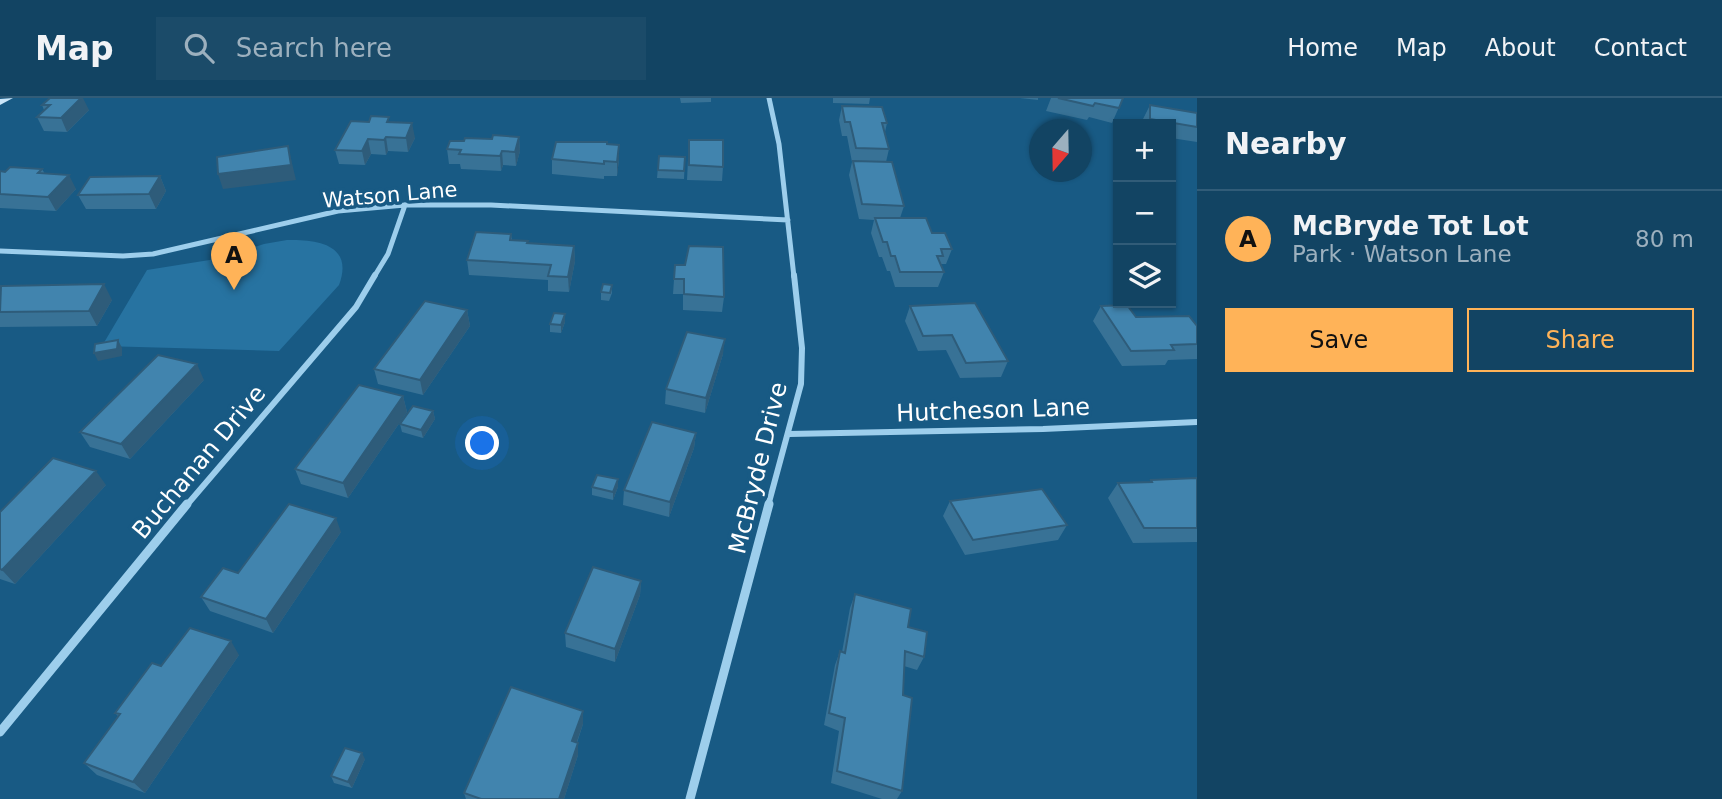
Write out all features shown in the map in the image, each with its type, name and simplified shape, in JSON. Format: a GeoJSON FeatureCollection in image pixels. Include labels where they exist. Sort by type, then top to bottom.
{"type":"FeatureCollection","features":[{"type":"Feature","properties":{"kind":"main road"},"geometry":{"type":"LineString","coordinates":[[0,102],[9,98]]}},
{"type":"Feature","properties":{"kind":"street","name":"McBryde Drive"},"geometry":{"type":"LineString","coordinates":[[690,799],[801,384],[802,348],[788,220],[779,144],[769,98]]}},
{"type":"Feature","properties":{"kind":"street","name":"Watson Lane"},"geometry":{"type":"LineString","coordinates":[[0,251],[123,256],[153,254],[338,211],[405,205],[491,205],[788,220]]}},
{"type":"Feature","properties":{"kind":"street","name":"Buchanan Drive"},"geometry":{"type":"LineString","coordinates":[[0,732],[213,473],[356,307],[384,261],[405,205]]}},
{"type":"Feature","properties":{"kind":"street","name":"Hutcheson Lane"},"geometry":{"type":"LineString","coordinates":[[789,434],[1043,429],[1197,422]]}},
{"type":"Feature","properties":{"kind":"shaded area"},"geometry":{"type":"Polygon","coordinates":[[[287,240],[310,241],[330,247],[342,261],[342,272],[339,285],[279,351],[102,346],[147,270],[222,258],[264,244],[287,240]]]}},
{"type":"Feature","properties":{"kind":"building"},"geometry":{"type":"Polygon","coordinates":[[[50,98],[81,98],[61,118],[37,117],[50,105],[42,105],[50,98]]]}},
{"type":"Feature","properties":{"kind":"building"},"geometry":{"type":"Polygon","coordinates":[[[1058,98],[1123,98],[1119,108],[1095,103],[1093,106],[1058,98]]]}},
{"type":"Feature","properties":{"kind":"building"},"geometry":{"type":"Polygon","coordinates":[[[1150,105],[1197,113],[1197,127],[1176,123],[1176,119],[1150,119],[1150,105]]]}},
{"type":"Feature","properties":{"kind":"building"},"geometry":{"type":"Polygon","coordinates":[[[842,106],[882,107],[887,123],[882,123],[889,149],[856,148],[850,122],[845,122],[842,106]]]}},
{"type":"Feature","properties":{"kind":"building"},"geometry":{"type":"Polygon","coordinates":[[[371,116],[389,117],[387,122],[412,123],[406,138],[368,139],[362,151],[335,150],[351,121],[369,122],[371,116]]]}},
{"type":"Feature","properties":{"kind":"building"},"geometry":{"type":"Polygon","coordinates":[[[493,135],[519,137],[515,152],[502,151],[500,156],[459,154],[461,150],[447,149],[450,141],[464,141],[465,138],[492,139],[493,135]]]}},
{"type":"Feature","properties":{"kind":"building"},"geometry":{"type":"Polygon","coordinates":[[[689,140],[723,140],[723,167],[689,165],[689,140]]]}},
{"type":"Feature","properties":{"kind":"building"},"geometry":{"type":"Polygon","coordinates":[[[556,142],[607,142],[619,145],[617,162],[604,161],[604,164],[552,159],[556,142]]]}},
{"type":"Feature","properties":{"kind":"building"},"geometry":{"type":"Polygon","coordinates":[[[288,146],[291,165],[218,174],[217,157],[288,146]]]}},
{"type":"Feature","properties":{"kind":"building"},"geometry":{"type":"Polygon","coordinates":[[[659,156],[685,157],[684,171],[658,170],[659,156]]]}},
{"type":"Feature","properties":{"kind":"building"},"geometry":{"type":"Polygon","coordinates":[[[853,161],[892,162],[904,206],[862,204],[853,161]]]}},
{"type":"Feature","properties":{"kind":"building"},"geometry":{"type":"Polygon","coordinates":[[[10,167],[42,169],[38,173],[69,175],[48,197],[0,194],[0,171],[5,172],[10,167]]]}},
{"type":"Feature","properties":{"kind":"building"},"geometry":{"type":"Polygon","coordinates":[[[160,176],[149,194],[78,195],[90,177],[160,176]]]}},
{"type":"Feature","properties":{"kind":"building"},"geometry":{"type":"Polygon","coordinates":[[[875,218],[926,218],[932,233],[945,233],[952,249],[941,249],[943,256],[937,256],[944,272],[900,272],[895,256],[891,256],[887,242],[883,242],[875,218]]]}},
{"type":"Feature","properties":{"kind":"building"},"geometry":{"type":"Polygon","coordinates":[[[476,232],[511,234],[510,240],[528,241],[527,243],[574,246],[568,277],[548,276],[551,265],[467,260],[476,232]]]}},
{"type":"Feature","properties":{"kind":"building"},"geometry":{"type":"Polygon","coordinates":[[[689,246],[723,247],[724,297],[684,294],[684,279],[674,279],[675,265],[685,265],[689,246]]]}},
{"type":"Feature","properties":{"kind":"building"},"geometry":{"type":"Polygon","coordinates":[[[104,284],[89,311],[0,312],[1,286],[104,284]]]}},
{"type":"Feature","properties":{"kind":"building"},"geometry":{"type":"Polygon","coordinates":[[[603,284],[612,285],[610,293],[601,292],[603,284]]]}},
{"type":"Feature","properties":{"kind":"building"},"geometry":{"type":"Polygon","coordinates":[[[425,301],[467,310],[420,380],[374,369],[425,301]]]}},
{"type":"Feature","properties":{"kind":"building"},"geometry":{"type":"Polygon","coordinates":[[[975,303],[1008,361],[966,363],[952,335],[923,336],[910,306],[975,303]]]}},
{"type":"Feature","properties":{"kind":"building"},"geometry":{"type":"Polygon","coordinates":[[[1101,306],[1129,308],[1136,317],[1189,316],[1197,326],[1197,344],[1171,345],[1174,350],[1131,351],[1101,306]]]}},
{"type":"Feature","properties":{"kind":"building"},"geometry":{"type":"Polygon","coordinates":[[[554,313],[565,314],[561,325],[550,324],[554,313]]]}},
{"type":"Feature","properties":{"kind":"building"},"geometry":{"type":"Polygon","coordinates":[[[687,332],[725,339],[706,398],[666,389],[687,332]]]}},
{"type":"Feature","properties":{"kind":"building"},"geometry":{"type":"Polygon","coordinates":[[[118,340],[117,349],[94,353],[95,344],[118,340]]]}},
{"type":"Feature","properties":{"kind":"building"},"geometry":{"type":"Polygon","coordinates":[[[158,355],[197,364],[121,444],[80,432],[158,355]]]}},
{"type":"Feature","properties":{"kind":"building"},"geometry":{"type":"Polygon","coordinates":[[[359,385],[403,396],[343,483],[295,469],[359,385]]]}},
{"type":"Feature","properties":{"kind":"building"},"geometry":{"type":"Polygon","coordinates":[[[413,406],[433,411],[421,430],[400,424],[413,406]]]}},
{"type":"Feature","properties":{"kind":"building"},"geometry":{"type":"Polygon","coordinates":[[[652,422],[696,433],[670,502],[624,490],[652,422]]]}},
{"type":"Feature","properties":{"kind":"building"},"geometry":{"type":"Polygon","coordinates":[[[53,458],[96,471],[2,570],[0,512],[53,458]]]}},
{"type":"Feature","properties":{"kind":"building"},"geometry":{"type":"Polygon","coordinates":[[[597,475],[618,479],[613,492],[592,487],[597,475]]]}},
{"type":"Feature","properties":{"kind":"building"},"geometry":{"type":"Polygon","coordinates":[[[1197,478],[1197,528],[1144,528],[1118,483],[1152,482],[1151,480],[1197,478]]]}},
{"type":"Feature","properties":{"kind":"building"},"geometry":{"type":"Polygon","coordinates":[[[1042,489],[1067,525],[973,540],[950,501],[1042,489]]]}},
{"type":"Feature","properties":{"kind":"building"},"geometry":{"type":"Polygon","coordinates":[[[289,504],[336,518],[266,619],[201,597],[223,568],[238,573],[289,504]]]}},
{"type":"Feature","properties":{"kind":"building"},"geometry":{"type":"Polygon","coordinates":[[[593,567],[641,581],[615,649],[565,633],[593,567]]]}},
{"type":"Feature","properties":{"kind":"building"},"geometry":{"type":"Polygon","coordinates":[[[855,594],[911,609],[908,627],[927,632],[924,657],[905,651],[903,695],[912,698],[902,791],[837,771],[845,718],[829,713],[840,651],[845,653],[855,594]]]}},
{"type":"Feature","properties":{"kind":"building"},"geometry":{"type":"Polygon","coordinates":[[[190,628],[231,641],[133,782],[84,763],[120,714],[115,713],[152,663],[161,666],[190,628]]]}},
{"type":"Feature","properties":{"kind":"building"},"geometry":{"type":"Polygon","coordinates":[[[511,687],[583,711],[572,741],[578,743],[559,799],[481,799],[464,793],[511,687]]]}},
{"type":"Feature","properties":{"kind":"building"},"geometry":{"type":"Polygon","coordinates":[[[345,748],[362,753],[348,782],[331,776],[345,748]]]}},
{"type":"Feature","properties":{"kind":"place","name":"McBryde Tot Lot"},"geometry":{"type":"Point","coordinates":[234,290]}}]}
